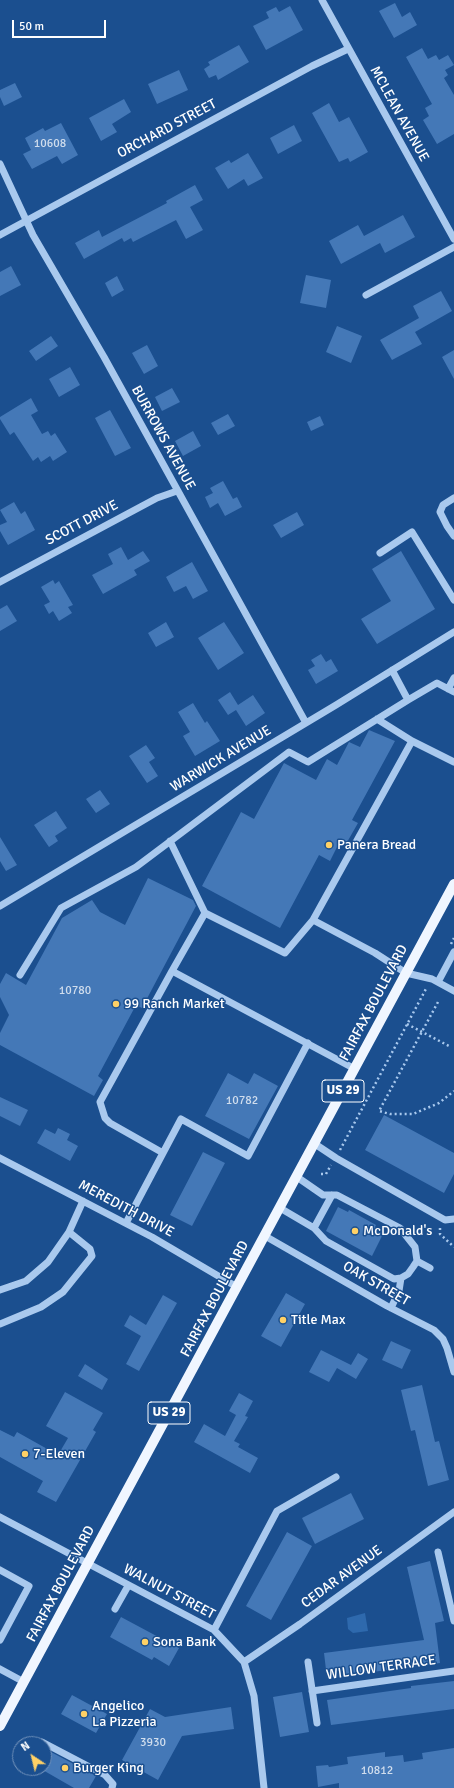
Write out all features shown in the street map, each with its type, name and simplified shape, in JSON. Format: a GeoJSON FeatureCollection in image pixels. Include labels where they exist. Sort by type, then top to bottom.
{"type":"FeatureCollection","features":[{"type":"Feature","properties":{"kind":"main road","name":"FAIRFAX BOULEVARD"},"geometry":{"type":"LineString","coordinates":[[0,1726],[454,884]]}},
{"type":"Feature","properties":{"kind":"street","name":"MCLEAN AVENUE"},"geometry":{"type":"LineString","coordinates":[[322,0],[454,239]]}},
{"type":"Feature","properties":{"kind":"street","name":"ORCHARD STREET"},"geometry":{"type":"LineString","coordinates":[[0,235],[305,70],[348,49]]}},
{"type":"Feature","properties":{"kind":"street","name":"BURROWS AVENUE"},"geometry":{"type":"LineString","coordinates":[[0,164],[26,221],[68,298],[104,357],[306,722]]}},
{"type":"Feature","properties":{"kind":"street"},"geometry":{"type":"LineString","coordinates":[[366,295],[454,246]]}},
{"type":"Feature","properties":{"kind":"street","name":"SCOTT DRIVE"},"geometry":{"type":"LineString","coordinates":[[0,582],[157,498],[177,491]]}},
{"type":"Feature","properties":{"kind":"street"},"geometry":{"type":"LineString","coordinates":[[454,498],[443,505],[440,512],[454,536]]}},
{"type":"Feature","properties":{"kind":"street"},"geometry":{"type":"LineString","coordinates":[[380,552],[412,532],[454,600]]}},
{"type":"Feature","properties":{"kind":"street","name":"WARWICK AVENUE"},"geometry":{"type":"LineString","coordinates":[[0,906],[454,632]]}},
{"type":"Feature","properties":{"kind":"street"},"geometry":{"type":"LineString","coordinates":[[392,670],[408,700]]}},
{"type":"Feature","properties":{"kind":"street"},"geometry":{"type":"LineString","coordinates":[[20,975],[61,908],[136,867],[289,752],[308,762],[437,683],[451,690],[454,678]]}},
{"type":"Feature","properties":{"kind":"street"},"geometry":{"type":"LineString","coordinates":[[377,719],[412,741],[454,762]]}},
{"type":"Feature","properties":{"kind":"street"},"geometry":{"type":"LineString","coordinates":[[170,841],[205,912],[285,953],[313,920],[412,741]]}},
{"type":"Feature","properties":{"kind":"street"},"geometry":{"type":"LineString","coordinates":[[163,1153],[110,1123],[105,1118],[100,1102],[205,912]]}},
{"type":"Feature","properties":{"kind":"street"},"geometry":{"type":"LineString","coordinates":[[313,920],[374,953],[406,973],[435,980],[454,991]]}},
{"type":"Feature","properties":{"kind":"street"},"geometry":{"type":"LineString","coordinates":[[435,980],[454,952]]}},
{"type":"Feature","properties":{"kind":"street"},"geometry":{"type":"LineString","coordinates":[[172,971],[355,1069]]}},
{"type":"Feature","properties":{"kind":"street"},"geometry":{"type":"LineString","coordinates":[[126,1224],[181,1119],[248,1156],[308,1043]]}},
{"type":"Feature","properties":{"kind":"street"},"geometry":{"type":"LineString","coordinates":[[315,1144],[336,1158],[445,1220],[454,1219]]}},
{"type":"Feature","properties":{"kind":"street","name":"MEREDITH DRIVE"},"geometry":{"type":"LineString","coordinates":[[0,1158],[152,1237],[237,1287]]}},
{"type":"Feature","properties":{"kind":"street"},"geometry":{"type":"LineString","coordinates":[[280,1208],[314,1228],[326,1241],[332,1245],[394,1279],[401,1278],[408,1274],[417,1261],[415,1247],[400,1228],[337,1195],[323,1195],[297,1177]]}},
{"type":"Feature","properties":{"kind":"street"},"geometry":{"type":"LineString","coordinates":[[314,1228],[332,1195]]}},
{"type":"Feature","properties":{"kind":"street"},"geometry":{"type":"LineString","coordinates":[[0,1290],[26,1281],[48,1262],[69,1232],[83,1201]]}},
{"type":"Feature","properties":{"kind":"street"},"geometry":{"type":"LineString","coordinates":[[0,1324],[41,1307],[63,1292],[92,1256],[90,1249],[69,1232]]}},
{"type":"Feature","properties":{"kind":"street","name":"OAK STREET"},"geometry":{"type":"LineString","coordinates":[[265,1236],[438,1333],[447,1348],[454,1372]]}},
{"type":"Feature","properties":{"kind":"street"},"geometry":{"type":"LineString","coordinates":[[417,1261],[430,1268]]}},
{"type":"Feature","properties":{"kind":"street"},"geometry":{"type":"LineString","coordinates":[[391,1308],[399,1291],[401,1278]]}},
{"type":"Feature","properties":{"kind":"street"},"geometry":{"type":"LineString","coordinates":[[214,1630],[277,1511],[336,1477]]}},
{"type":"Feature","properties":{"kind":"street","name":"CEDAR AVENUE"},"geometry":{"type":"LineString","coordinates":[[244,1662],[300,1624],[454,1512]]}},
{"type":"Feature","properties":{"kind":"street","name":"WALNUT STREET"},"geometry":{"type":"LineString","coordinates":[[0,1518],[214,1630],[244,1662],[254,1696],[264,1788]]}},
{"type":"Feature","properties":{"kind":"street"},"geometry":{"type":"LineString","coordinates":[[438,1552],[454,1621]]}},
{"type":"Feature","properties":{"kind":"street"},"geometry":{"type":"LineString","coordinates":[[0,1570],[29,1586],[0,1640]]}},
{"type":"Feature","properties":{"kind":"street"},"geometry":{"type":"LineString","coordinates":[[116,1609],[128,1586]]}},
{"type":"Feature","properties":{"kind":"street","name":"WILLOW TERRACE"},"geometry":{"type":"LineString","coordinates":[[308,1662],[317,1723]]}},
{"type":"Feature","properties":{"kind":"street"},"geometry":{"type":"LineString","coordinates":[[0,1669],[24,1682]]}},
{"type":"Feature","properties":{"kind":"street","name":"WILLOW TERRACE"},"geometry":{"type":"LineString","coordinates":[[312,1691],[454,1671]]}},
{"type":"Feature","properties":{"kind":"street"},"geometry":{"type":"LineString","coordinates":[[52,1747],[105,1775],[113,1784],[112,1788]]}},
{"type":"Feature","properties":{"kind":"path"},"geometry":{"type":"LineString","coordinates":[[450,944],[454,938]]}},
{"type":"Feature","properties":{"kind":"path"},"geometry":{"type":"LineString","coordinates":[[321,1174],[326,1174],[336,1158],[407,1024],[435,980]]}},
{"type":"Feature","properties":{"kind":"path"},"geometry":{"type":"LineString","coordinates":[[438,1002],[379,1110],[390,1114],[413,1114],[439,1103],[454,1091]]}},
{"type":"Feature","properties":{"kind":"path"},"geometry":{"type":"LineString","coordinates":[[407,1024],[449,1046]]}},
{"type":"Feature","properties":{"kind":"path"},"geometry":{"type":"LineString","coordinates":[[445,1220],[440,1226],[440,1234],[454,1247]]}},
{"type":"Feature","properties":{"kind":"shaded area"},"geometry":{"type":"Polygon","coordinates":[[[365,1613],[368,1631],[353,1633],[348,1629],[347,1618],[365,1613]]]}},
{"type":"Feature","properties":{"kind":"building"},"geometry":{"type":"Polygon","coordinates":[[[395,3],[402,17],[410,12],[417,25],[394,38],[379,11],[395,3]]]}},
{"type":"Feature","properties":{"kind":"building"},"geometry":{"type":"Polygon","coordinates":[[[290,6],[303,30],[266,50],[253,26],[269,18],[266,12],[276,7],[279,12],[290,6]]]}},
{"type":"Feature","properties":{"kind":"building"},"geometry":{"type":"Polygon","coordinates":[[[239,45],[249,62],[218,80],[216,75],[209,78],[204,69],[210,65],[208,62],[239,45]]]}},
{"type":"Feature","properties":{"kind":"building"},"geometry":{"type":"Polygon","coordinates":[[[422,48],[428,59],[436,55],[439,60],[448,55],[454,65],[445,70],[448,75],[444,78],[454,95],[454,134],[437,144],[423,120],[429,116],[425,108],[432,104],[406,57],[422,48]]]}},
{"type":"Feature","properties":{"kind":"building"},"geometry":{"type":"Polygon","coordinates":[[[179,70],[188,90],[157,104],[148,84],[179,70]]]}},
{"type":"Feature","properties":{"kind":"building"},"geometry":{"type":"Polygon","coordinates":[[[15,83],[22,97],[4,106],[0,97],[0,90],[15,83]]]}},
{"type":"Feature","properties":{"kind":"building"},"geometry":{"type":"Polygon","coordinates":[[[124,99],[131,112],[112,124],[117,132],[101,141],[89,118],[124,99]]]}},
{"type":"Feature","properties":{"kind":"building"},"geometry":{"type":"Polygon","coordinates":[[[329,103],[339,122],[349,117],[368,152],[350,162],[348,158],[339,162],[312,113],[329,103]]]}},
{"type":"Feature","properties":{"kind":"building"},"geometry":{"type":"Polygon","coordinates":[[[61,123],[78,155],[62,164],[57,156],[32,169],[23,154],[31,150],[25,138],[43,128],[45,131],[61,123]]]}},
{"type":"Feature","properties":{"kind":"building"},"geometry":{"type":"Polygon","coordinates":[[[294,125],[302,141],[278,154],[270,138],[294,125]]]}},
{"type":"Feature","properties":{"kind":"building"},"geometry":{"type":"Polygon","coordinates":[[[248,153],[263,178],[248,186],[244,179],[228,189],[215,168],[229,160],[231,163],[248,153]]]}},
{"type":"Feature","properties":{"kind":"building"},"geometry":{"type":"Polygon","coordinates":[[[195,185],[203,200],[190,207],[203,230],[186,239],[176,220],[133,242],[131,238],[124,242],[122,238],[84,259],[75,243],[99,230],[102,237],[167,203],[166,201],[195,185]]]}},
{"type":"Feature","properties":{"kind":"building"},"geometry":{"type":"Polygon","coordinates":[[[403,215],[415,237],[385,253],[380,243],[341,264],[329,241],[358,225],[364,236],[403,215]]]}},
{"type":"Feature","properties":{"kind":"building"},"geometry":{"type":"Polygon","coordinates":[[[11,266],[21,285],[0,296],[0,272],[11,266]]]}},
{"type":"Feature","properties":{"kind":"building"},"geometry":{"type":"Polygon","coordinates":[[[306,275],[331,280],[326,308],[300,303],[306,275]]]}},
{"type":"Feature","properties":{"kind":"building"},"geometry":{"type":"Polygon","coordinates":[[[117,276],[124,290],[112,297],[105,283],[117,276]]]}},
{"type":"Feature","properties":{"kind":"building"},"geometry":{"type":"Polygon","coordinates":[[[441,291],[452,311],[415,332],[422,344],[392,360],[380,340],[419,318],[413,306],[441,291]]]}},
{"type":"Feature","properties":{"kind":"building"},"geometry":{"type":"Polygon","coordinates":[[[337,326],[362,336],[351,363],[326,352],[337,326]]]}},
{"type":"Feature","properties":{"kind":"building"},"geometry":{"type":"Polygon","coordinates":[[[51,336],[58,346],[36,361],[29,351],[51,336]]]}},
{"type":"Feature","properties":{"kind":"building"},"geometry":{"type":"Polygon","coordinates":[[[147,345],[158,366],[144,374],[132,353],[147,345]]]}},
{"type":"Feature","properties":{"kind":"building"},"geometry":{"type":"Polygon","coordinates":[[[454,350],[454,379],[442,357],[454,350]]]}},
{"type":"Feature","properties":{"kind":"building"},"geometry":{"type":"Polygon","coordinates":[[[70,367],[80,385],[59,397],[49,379],[70,367]]]}},
{"type":"Feature","properties":{"kind":"building"},"geometry":{"type":"Polygon","coordinates":[[[172,388],[180,402],[162,411],[155,397],[172,388]]]}},
{"type":"Feature","properties":{"kind":"building"},"geometry":{"type":"Polygon","coordinates":[[[31,398],[38,411],[31,415],[42,434],[48,431],[51,436],[55,433],[67,452],[53,461],[50,456],[41,462],[38,457],[33,461],[14,432],[10,435],[0,419],[0,417],[31,398]]]}},
{"type":"Feature","properties":{"kind":"building"},"geometry":{"type":"Polygon","coordinates":[[[110,410],[131,448],[115,456],[95,418],[110,410]]]}},
{"type":"Feature","properties":{"kind":"building"},"geometry":{"type":"Polygon","coordinates":[[[228,414],[235,426],[218,435],[211,423],[228,414]]]}},
{"type":"Feature","properties":{"kind":"building"},"geometry":{"type":"Polygon","coordinates":[[[320,416],[324,425],[311,431],[307,422],[320,416]]]}},
{"type":"Feature","properties":{"kind":"building"},"geometry":{"type":"Polygon","coordinates":[[[193,431],[201,446],[183,456],[175,441],[193,431]]]}},
{"type":"Feature","properties":{"kind":"building"},"geometry":{"type":"Polygon","coordinates":[[[223,481],[233,499],[237,497],[242,507],[225,516],[218,503],[210,508],[205,497],[213,493],[210,488],[223,481]]]}},
{"type":"Feature","properties":{"kind":"building"},"geometry":{"type":"Polygon","coordinates":[[[14,502],[21,514],[25,511],[35,530],[8,545],[0,531],[0,525],[7,522],[0,510],[14,502]]]}},
{"type":"Feature","properties":{"kind":"building"},"geometry":{"type":"Polygon","coordinates":[[[297,512],[304,525],[281,538],[273,525],[297,512]]]}},
{"type":"Feature","properties":{"kind":"building"},"geometry":{"type":"Polygon","coordinates":[[[121,547],[128,560],[143,551],[150,561],[134,570],[137,575],[103,594],[92,575],[113,564],[108,554],[121,547]]]}},
{"type":"Feature","properties":{"kind":"building"},"geometry":{"type":"Polygon","coordinates":[[[401,551],[435,609],[377,644],[361,619],[391,601],[372,569],[401,551]]]}},
{"type":"Feature","properties":{"kind":"building"},"geometry":{"type":"Polygon","coordinates":[[[192,562],[208,591],[193,599],[186,586],[174,592],[166,577],[192,562]]]}},
{"type":"Feature","properties":{"kind":"building"},"geometry":{"type":"Polygon","coordinates":[[[53,580],[55,584],[59,581],[73,605],[68,607],[72,613],[59,621],[53,611],[49,614],[44,605],[50,602],[41,587],[53,580]]]}},
{"type":"Feature","properties":{"kind":"building"},"geometry":{"type":"Polygon","coordinates":[[[7,605],[17,621],[0,631],[0,609],[7,605]]]}},
{"type":"Feature","properties":{"kind":"building"},"geometry":{"type":"Polygon","coordinates":[[[166,622],[174,637],[156,647],[148,633],[166,622]]]}},
{"type":"Feature","properties":{"kind":"building"},"geometry":{"type":"Polygon","coordinates":[[[224,622],[244,653],[218,670],[198,638],[224,622]]]}},
{"type":"Feature","properties":{"kind":"building"},"geometry":{"type":"Polygon","coordinates":[[[321,654],[326,662],[331,659],[338,671],[316,684],[308,670],[315,666],[311,660],[321,654]]]}},
{"type":"Feature","properties":{"kind":"building"},"geometry":{"type":"Polygon","coordinates":[[[230,692],[238,705],[253,695],[265,713],[246,726],[236,710],[228,715],[218,700],[230,692]]]}},
{"type":"Feature","properties":{"kind":"building"},"geometry":{"type":"Polygon","coordinates":[[[193,703],[205,723],[207,721],[220,741],[195,756],[183,736],[190,732],[178,712],[193,703]]]}},
{"type":"Feature","properties":{"kind":"building"},"geometry":{"type":"Polygon","coordinates":[[[369,730],[395,741],[352,820],[358,823],[346,844],[340,841],[330,861],[319,855],[280,928],[202,886],[241,812],[254,819],[284,763],[316,780],[327,759],[337,765],[349,742],[360,747],[369,730]]]}},
{"type":"Feature","properties":{"kind":"building"},"geometry":{"type":"Polygon","coordinates":[[[146,745],[155,758],[149,762],[158,776],[147,783],[129,756],[146,745]]]}},
{"type":"Feature","properties":{"kind":"building"},"geometry":{"type":"Polygon","coordinates":[[[100,790],[110,804],[96,813],[86,799],[100,790]]]}},
{"type":"Feature","properties":{"kind":"building"},"geometry":{"type":"Polygon","coordinates":[[[56,811],[67,828],[55,836],[58,841],[49,847],[34,825],[56,811]]]}},
{"type":"Feature","properties":{"kind":"building"},"geometry":{"type":"Polygon","coordinates":[[[0,837],[17,865],[6,871],[0,861],[0,837]]]}},
{"type":"Feature","properties":{"kind":"building"},"geometry":{"type":"Polygon","coordinates":[[[148,878],[193,900],[196,906],[142,1008],[136,1005],[98,1076],[103,1080],[94,1096],[0,1045],[0,1033],[9,1015],[0,997],[0,984],[6,973],[26,985],[62,918],[92,900],[100,912],[125,925],[148,878]]]}},
{"type":"Feature","properties":{"kind":"building"},"geometry":{"type":"Polygon","coordinates":[[[228,1073],[248,1084],[254,1073],[278,1086],[249,1139],[205,1116],[228,1073]]]}},
{"type":"Feature","properties":{"kind":"building"},"geometry":{"type":"Polygon","coordinates":[[[0,1097],[28,1110],[20,1126],[0,1116],[0,1097]]]}},
{"type":"Feature","properties":{"kind":"building"},"geometry":{"type":"Polygon","coordinates":[[[384,1115],[454,1153],[454,1174],[444,1193],[365,1150],[384,1115]]]}},
{"type":"Feature","properties":{"kind":"building"},"geometry":{"type":"Polygon","coordinates":[[[58,1128],[70,1134],[67,1140],[78,1146],[70,1161],[37,1143],[45,1129],[55,1134],[58,1128]]]}},
{"type":"Feature","properties":{"kind":"building"},"geometry":{"type":"Polygon","coordinates":[[[203,1152],[225,1163],[192,1226],[170,1215],[203,1152]]]}},
{"type":"Feature","properties":{"kind":"building","name":"McDonald's"},"geometry":{"type":"Polygon","coordinates":[[[338,1207],[348,1212],[349,1210],[376,1225],[375,1227],[384,1232],[372,1256],[326,1231],[338,1207]]]}},
{"type":"Feature","properties":{"kind":"building","name":"Title Max"},"geometry":{"type":"Polygon","coordinates":[[[286,1293],[305,1304],[281,1347],[261,1336],[286,1293]]]}},
{"type":"Feature","properties":{"kind":"building"},"geometry":{"type":"Polygon","coordinates":[[[163,1295],[177,1303],[139,1371],[126,1364],[141,1336],[124,1326],[130,1315],[146,1325],[163,1295]]]}},
{"type":"Feature","properties":{"kind":"building"},"geometry":{"type":"Polygon","coordinates":[[[391,1341],[411,1350],[402,1369],[382,1360],[391,1341]]]}},
{"type":"Feature","properties":{"kind":"building"},"geometry":{"type":"Polygon","coordinates":[[[321,1350],[351,1365],[358,1353],[368,1359],[356,1379],[337,1368],[329,1382],[309,1372],[321,1350]]]}},
{"type":"Feature","properties":{"kind":"building"},"geometry":{"type":"Polygon","coordinates":[[[85,1364],[108,1379],[102,1390],[78,1376],[85,1364]]]}},
{"type":"Feature","properties":{"kind":"building"},"geometry":{"type":"Polygon","coordinates":[[[422,1385],[435,1442],[439,1441],[449,1480],[428,1486],[415,1430],[411,1431],[401,1390],[422,1385]]]}},
{"type":"Feature","properties":{"kind":"building"},"geometry":{"type":"Polygon","coordinates":[[[65,1392],[103,1413],[93,1430],[96,1432],[56,1502],[37,1492],[43,1481],[0,1457],[0,1430],[14,1437],[17,1432],[58,1455],[68,1438],[46,1426],[65,1392]]]}},
{"type":"Feature","properties":{"kind":"building"},"geometry":{"type":"Polygon","coordinates":[[[239,1393],[253,1401],[245,1416],[248,1417],[234,1441],[240,1444],[238,1447],[258,1458],[250,1473],[194,1442],[204,1424],[225,1436],[236,1415],[229,1411],[239,1393]]]}},
{"type":"Feature","properties":{"kind":"building"},"geometry":{"type":"Polygon","coordinates":[[[351,1493],[364,1519],[315,1544],[302,1518],[351,1493]]]}},
{"type":"Feature","properties":{"kind":"building"},"geometry":{"type":"Polygon","coordinates":[[[287,1532],[312,1546],[271,1620],[246,1606],[287,1532]]]}},
{"type":"Feature","properties":{"kind":"building"},"geometry":{"type":"Polygon","coordinates":[[[430,1561],[444,1621],[435,1623],[440,1663],[327,1678],[324,1653],[424,1640],[407,1567],[430,1561]]]}},
{"type":"Feature","properties":{"kind":"building","name":"Sona Bank"},"geometry":{"type":"Polygon","coordinates":[[[121,1617],[179,1648],[169,1666],[154,1657],[152,1660],[110,1637],[121,1617]]]}},
{"type":"Feature","properties":{"kind":"building"},"geometry":{"type":"Polygon","coordinates":[[[454,1681],[454,1709],[331,1725],[327,1700],[411,1688],[411,1686],[454,1681]]]}},
{"type":"Feature","properties":{"kind":"building"},"geometry":{"type":"Polygon","coordinates":[[[302,1692],[309,1732],[280,1737],[273,1697],[302,1692]]]}},
{"type":"Feature","properties":{"kind":"building","name":"Angelico La Pizzeria"},"geometry":{"type":"Polygon","coordinates":[[[72,1695],[107,1714],[96,1733],[61,1714],[72,1695]]]}},
{"type":"Feature","properties":{"kind":"building"},"geometry":{"type":"Polygon","coordinates":[[[231,1707],[234,1729],[182,1736],[158,1780],[122,1760],[150,1709],[165,1717],[231,1707]]]}},
{"type":"Feature","properties":{"kind":"building"},"geometry":{"type":"Polygon","coordinates":[[[454,1748],[454,1788],[339,1788],[339,1783],[318,1787],[316,1766],[328,1765],[329,1767],[348,1764],[347,1757],[385,1752],[385,1757],[403,1755],[404,1762],[423,1759],[422,1753],[454,1748]]]}},
{"type":"Feature","properties":{"kind":"building","name":"Burger King"},"geometry":{"type":"Polygon","coordinates":[[[52,1753],[96,1776],[89,1788],[74,1788],[52,1775],[52,1753]]]}},
{"type":"Feature","properties":{"kind":"place","name":"Panera Bread"},"geometry":{"type":"Point","coordinates":[329,845]}},
{"type":"Feature","properties":{"kind":"place","name":"99 Ranch Market"},"geometry":{"type":"Point","coordinates":[116,1004]}},
{"type":"Feature","properties":{"kind":"place","name":"McDonald's"},"geometry":{"type":"Point","coordinates":[355,1231]}},
{"type":"Feature","properties":{"kind":"place","name":"Title Max"},"geometry":{"type":"Point","coordinates":[283,1320]}},
{"type":"Feature","properties":{"kind":"place","name":"7-Eleven"},"geometry":{"type":"Point","coordinates":[25,1454]}},
{"type":"Feature","properties":{"kind":"place","name":"Sona Bank"},"geometry":{"type":"Point","coordinates":[145,1642]}},
{"type":"Feature","properties":{"kind":"place","name":"Angelico La Pizzeria"},"geometry":{"type":"Point","coordinates":[84,1714]}},
{"type":"Feature","properties":{"kind":"place","name":"Burger King"},"geometry":{"type":"Point","coordinates":[65,1768]}}]}
